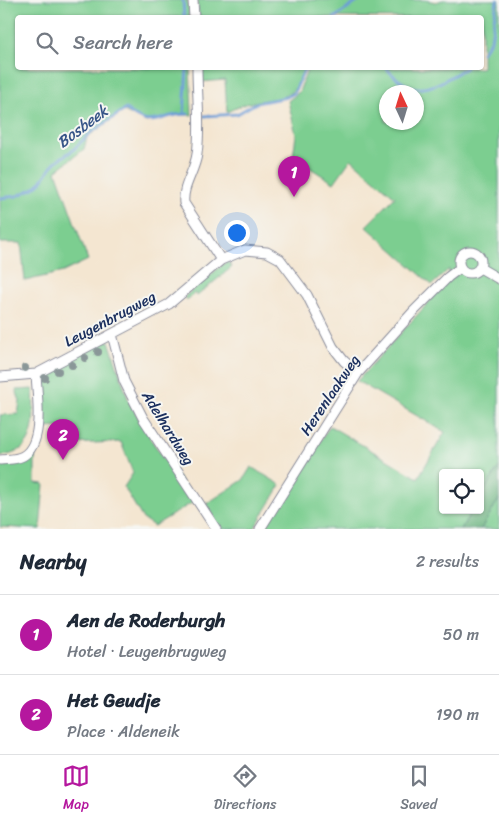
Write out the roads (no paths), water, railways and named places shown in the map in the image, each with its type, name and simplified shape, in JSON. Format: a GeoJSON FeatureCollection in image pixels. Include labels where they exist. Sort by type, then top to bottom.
{"type":"FeatureCollection","features":[{"type":"Feature","properties":{"kind":"street"},"geometry":{"type":"LineString","coordinates":[[193,0],[194,15]]}},
{"type":"Feature","properties":{"kind":"street"},"geometry":{"type":"LineString","coordinates":[[197,70],[197,156],[184,192],[184,203],[221,260]]}},
{"type":"Feature","properties":{"kind":"street","name":"Leugenbrugweg"},"geometry":{"type":"LineString","coordinates":[[0,377],[36,374],[169,304],[221,260],[245,250],[267,252],[280,260],[307,295],[333,347],[358,372]]}},
{"type":"Feature","properties":{"kind":"street","name":"Herenlaakweg"},"geometry":{"type":"LineString","coordinates":[[260,529],[358,372],[420,305],[448,277],[460,268],[459,261],[462,255],[471,251],[478,253],[481,259],[480,268],[499,279]]}},
{"type":"Feature","properties":{"kind":"street"},"geometry":{"type":"LineString","coordinates":[[460,268],[470,274],[480,268]]}},
{"type":"Feature","properties":{"kind":"street","name":"Adelhardweg"},"geometry":{"type":"LineString","coordinates":[[112,334],[124,381],[143,418],[216,529]]}},
{"type":"Feature","properties":{"kind":"street"},"geometry":{"type":"LineString","coordinates":[[0,460],[14,459],[24,455],[34,440],[38,424],[36,374]]}},
{"type":"Feature","properties":{"kind":"waterway"},"geometry":{"type":"LineString","coordinates":[[183,0],[184,15]]}},
{"type":"Feature","properties":{"kind":"waterway"},"geometry":{"type":"LineString","coordinates":[[338,15],[360,0]]}},
{"type":"Feature","properties":{"kind":"waterway","name":"Bosbeek"},"geometry":{"type":"LineString","coordinates":[[484,50],[491,40],[497,0]]}},
{"type":"Feature","properties":{"kind":"waterway"},"geometry":{"type":"LineString","coordinates":[[184,114],[187,70]]}},
{"type":"Feature","properties":{"kind":"waterway","name":"Bosbeek"},"geometry":{"type":"LineString","coordinates":[[204,116],[237,114],[256,103],[287,97],[294,93],[304,70]]}},
{"type":"Feature","properties":{"kind":"waterway","name":"Bosbeek"},"geometry":{"type":"LineString","coordinates":[[388,70],[397,79],[416,88],[434,85],[463,70]]}},
{"type":"Feature","properties":{"kind":"waterway","name":"Bosbeek"},"geometry":{"type":"LineString","coordinates":[[0,198],[17,196],[34,188],[41,182],[55,162],[73,150],[90,133],[126,109],[135,116],[150,121],[178,114],[188,114]]}},
{"type":"Feature","properties":{"kind":"place","name":"Aen de Roderburgh"},"geometry":{"type":"Point","coordinates":[294,197]}},
{"type":"Feature","properties":{"kind":"place","name":"Het Geudje"},"geometry":{"type":"Point","coordinates":[63,460]}}]}
